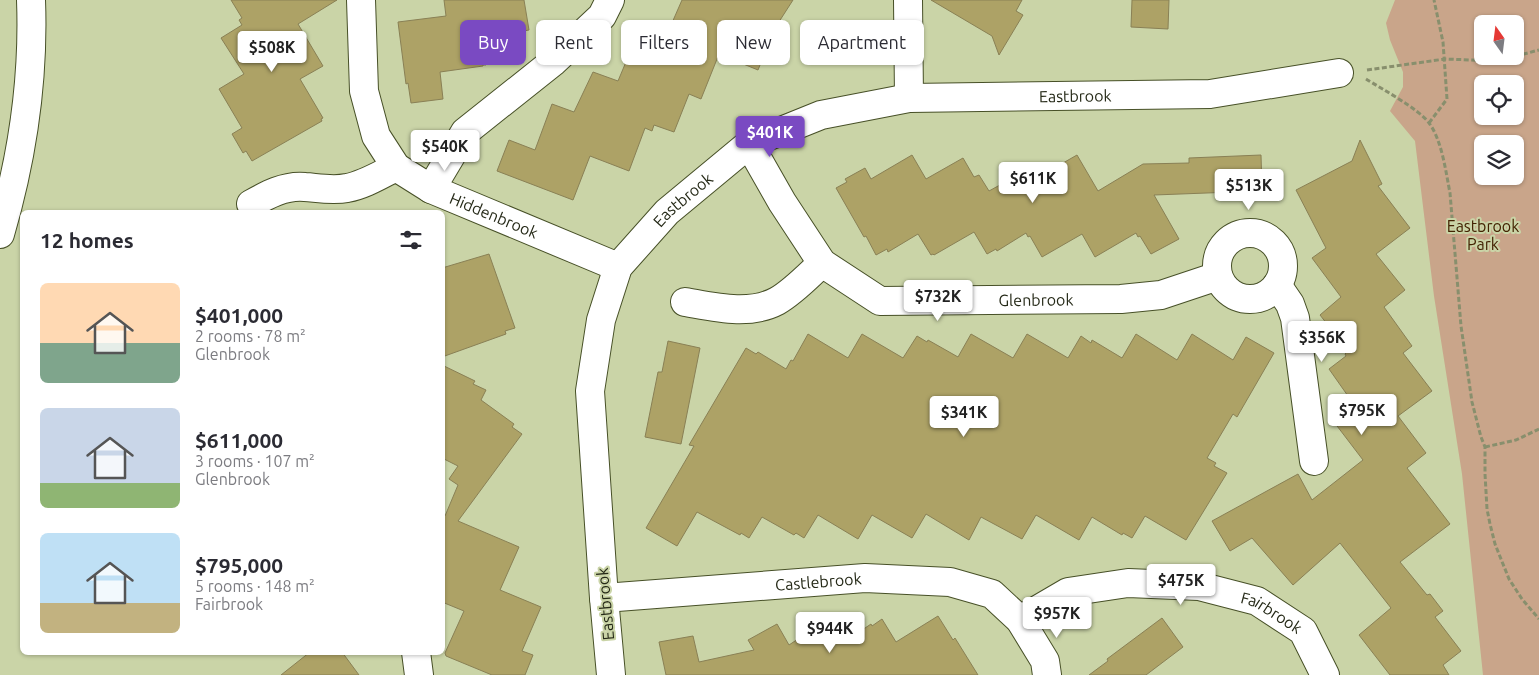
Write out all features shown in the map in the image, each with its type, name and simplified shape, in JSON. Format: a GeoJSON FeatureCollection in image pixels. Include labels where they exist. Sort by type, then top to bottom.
{"type":"FeatureCollection","features":[{"type":"Feature","properties":{"kind":"street"},"geometry":{"type":"LineString","coordinates":[[0,234],[12,193],[25,119],[32,36],[30,0]]}},
{"type":"Feature","properties":{"kind":"street","name":"Hiddenbrook"},"geometry":{"type":"LineString","coordinates":[[361,0],[364,91],[376,136],[396,167],[431,189],[618,267]]}},
{"type":"Feature","properties":{"kind":"street"},"geometry":{"type":"LineString","coordinates":[[431,189],[465,132],[560,56],[602,16],[610,0]]}},
{"type":"Feature","properties":{"kind":"street"},"geometry":{"type":"LineString","coordinates":[[908,0],[909,98]]}},
{"type":"Feature","properties":{"kind":"street","name":"Eastbrook"},"geometry":{"type":"LineString","coordinates":[[611,675],[590,391],[601,320],[618,267],[667,212],[748,144],[821,115],[909,98],[1210,94],[1347,72]]}},
{"type":"Feature","properties":{"kind":"street","name":"Glenbrook"},"geometry":{"type":"LineString","coordinates":[[748,144],[782,202],[822,264],[880,301],[1121,299],[1161,295],[1218,276]]}},
{"type":"Feature","properties":{"kind":"street"},"geometry":{"type":"LineString","coordinates":[[251,204],[271,193],[286,188],[303,186],[318,189],[345,189],[359,185],[396,167]]}},
{"type":"Feature","properties":{"kind":"street"},"geometry":{"type":"LineString","coordinates":[[1250,232],[1260,234],[1269,239],[1282,255],[1282,276],[1277,285],[1270,292],[1250,299],[1231,293],[1223,286],[1218,276],[1218,256],[1223,247],[1230,239],[1239,234],[1250,232]]}},
{"type":"Feature","properties":{"kind":"street"},"geometry":{"type":"LineString","coordinates":[[685,302],[724,309],[756,309],[778,301],[822,264]]}},
{"type":"Feature","properties":{"kind":"street"},"geometry":{"type":"LineString","coordinates":[[1277,285],[1290,304],[1295,318],[1314,461]]}},
{"type":"Feature","properties":{"kind":"street","name":"Castlebrook"},"geometry":{"type":"LineString","coordinates":[[604,598],[865,578],[950,582],[992,594],[1020,620],[1045,661],[1047,675]]}},
{"type":"Feature","properties":{"kind":"street","name":"Fairbrook"},"geometry":{"type":"LineString","coordinates":[[1020,620],[1068,592],[1128,583],[1198,586],[1257,601],[1303,631],[1325,675]]}},
{"type":"Feature","properties":{"kind":"street"},"geometry":{"type":"LineString","coordinates":[[416,655],[419,675]]}},
{"type":"Feature","properties":{"kind":"path"},"geometry":{"type":"LineString","coordinates":[[1429,123],[1447,99],[1445,58],[1434,0]]}},
{"type":"Feature","properties":{"kind":"path"},"geometry":{"type":"LineString","coordinates":[[1347,72],[1445,58],[1497,61],[1539,50]]}},
{"type":"Feature","properties":{"kind":"path"},"geometry":{"type":"LineString","coordinates":[[1347,72],[1415,110],[1429,123],[1437,138],[1450,193],[1461,326],[1472,402],[1485,447],[1487,508],[1495,544],[1509,579],[1522,599],[1539,618]]}},
{"type":"Feature","properties":{"kind":"path"},"geometry":{"type":"LineString","coordinates":[[1485,447],[1516,440],[1539,430]]}},
{"type":"Feature","properties":{"kind":"green space","name":"Eastbrook Park"},"geometry":{"type":"Polygon","coordinates":[[[1395,0],[1539,0],[1539,675],[1483,675],[1462,474],[1434,296],[1415,141],[1390,111],[1403,87],[1403,72],[1390,40],[1386,23],[1395,0]]]}},
{"type":"Feature","properties":{"kind":"building"},"geometry":{"type":"Polygon","coordinates":[[[231,0],[337,0],[298,24],[323,66],[300,79],[323,118],[321,119],[322,121],[252,161],[246,151],[243,153],[232,134],[242,128],[219,89],[244,74],[221,38],[242,25],[239,20],[242,18],[231,0]]]}},
{"type":"Feature","properties":{"kind":"building"},"geometry":{"type":"Polygon","coordinates":[[[444,0],[524,0],[529,30],[526,31],[526,20],[460,20],[460,65],[483,66],[440,72],[443,99],[411,103],[408,83],[406,84],[398,22],[446,16],[444,0]]]}},
{"type":"Feature","properties":{"kind":"building"},"geometry":{"type":"Polygon","coordinates":[[[682,0],[793,0],[780,20],[717,20],[717,59],[701,99],[689,94],[674,132],[654,125],[652,131],[645,128],[629,171],[590,156],[573,200],[497,171],[509,140],[535,150],[552,104],[574,112],[593,72],[618,81],[625,65],[707,65],[707,20],[673,20],[682,0]]]}},
{"type":"Feature","properties":{"kind":"building"},"geometry":{"type":"Polygon","coordinates":[[[931,0],[1022,0],[1016,11],[1023,15],[999,55],[992,36],[931,0]]]}},
{"type":"Feature","properties":{"kind":"building"},"geometry":{"type":"Polygon","coordinates":[[[1132,0],[1169,0],[1168,29],[1131,27],[1132,0]]]}},
{"type":"Feature","properties":{"kind":"building"},"geometry":{"type":"Polygon","coordinates":[[[746,65],[760,65],[758,70],[746,65]]]}},
{"type":"Feature","properties":{"kind":"building"},"geometry":{"type":"Polygon","coordinates":[[[1360,140],[1382,184],[1378,186],[1410,228],[1376,254],[1405,290],[1384,307],[1412,346],[1403,353],[1432,391],[1398,416],[1426,453],[1407,468],[1450,524],[1400,562],[1443,611],[1435,617],[1461,651],[1443,665],[1449,675],[1390,675],[1359,635],[1391,608],[1340,543],[1293,585],[1252,538],[1230,551],[1212,521],[1298,474],[1312,500],[1363,460],[1334,422],[1355,406],[1329,369],[1346,356],[1345,354],[1348,351],[1320,315],[1341,297],[1312,258],[1326,248],[1296,190],[1352,161],[1360,140]]]}},
{"type":"Feature","properties":{"kind":"building"},"geometry":{"type":"Polygon","coordinates":[[[912,155],[926,179],[963,158],[974,177],[979,175],[989,191],[1029,169],[1035,179],[1077,155],[1098,191],[1143,164],[1189,163],[1189,158],[1261,155],[1262,188],[1232,189],[1233,192],[1154,195],[1179,239],[1151,254],[1140,236],[1138,237],[1136,233],[1095,257],[1082,234],[1042,257],[1030,236],[1028,237],[1026,233],[997,251],[996,249],[987,254],[974,232],[934,255],[931,255],[918,234],[888,252],[887,249],[876,255],[836,188],[847,182],[845,179],[865,168],[871,179],[912,155]]]}},
{"type":"Feature","properties":{"kind":"building"},"geometry":{"type":"Polygon","coordinates":[[[489,254],[515,328],[505,331],[506,334],[445,356],[445,267],[489,254]]]}},
{"type":"Feature","properties":{"kind":"building"},"geometry":{"type":"Polygon","coordinates":[[[808,334],[848,358],[862,334],[903,358],[917,336],[958,357],[971,334],[1013,358],[1027,334],[1068,358],[1081,336],[1091,343],[1092,340],[1122,358],[1136,334],[1177,360],[1192,334],[1233,360],[1246,337],[1274,353],[1237,417],[1233,414],[1207,458],[1216,463],[1214,466],[1227,473],[1186,540],[1145,516],[1132,538],[1123,533],[1122,535],[1092,517],[1079,540],[1036,515],[1022,539],[981,517],[969,540],[926,514],[912,538],[872,515],[858,539],[818,515],[804,538],[796,533],[794,535],[762,517],[749,538],[697,512],[677,546],[646,528],[694,446],[689,445],[746,348],[756,354],[758,352],[786,369],[791,360],[793,361],[808,334]]]}},
{"type":"Feature","properties":{"kind":"building"},"geometry":{"type":"Polygon","coordinates":[[[668,341],[700,348],[681,444],[645,437],[658,372],[662,372],[668,341]]]}},
{"type":"Feature","properties":{"kind":"building"},"geometry":{"type":"Polygon","coordinates":[[[445,366],[475,381],[473,384],[486,390],[481,400],[514,424],[512,427],[522,434],[458,521],[519,547],[500,590],[541,607],[522,651],[533,655],[525,675],[492,675],[446,656],[445,653],[464,611],[445,603],[445,516],[458,485],[449,479],[458,466],[445,460],[445,366]]]}},
{"type":"Feature","properties":{"kind":"building"},"geometry":{"type":"Polygon","coordinates":[[[938,616],[953,640],[955,638],[978,675],[666,675],[659,642],[693,636],[699,662],[754,650],[748,640],[777,624],[789,645],[828,619],[843,643],[871,624],[872,626],[882,619],[896,642],[938,616]]]}},
{"type":"Feature","properties":{"kind":"building"},"geometry":{"type":"Polygon","coordinates":[[[1162,618],[1183,647],[1146,675],[1089,675],[1108,661],[1107,659],[1162,618]]]}},
{"type":"Feature","properties":{"kind":"building"},"geometry":{"type":"Polygon","coordinates":[[[306,655],[344,655],[359,675],[281,675],[306,655]]]}}]}
